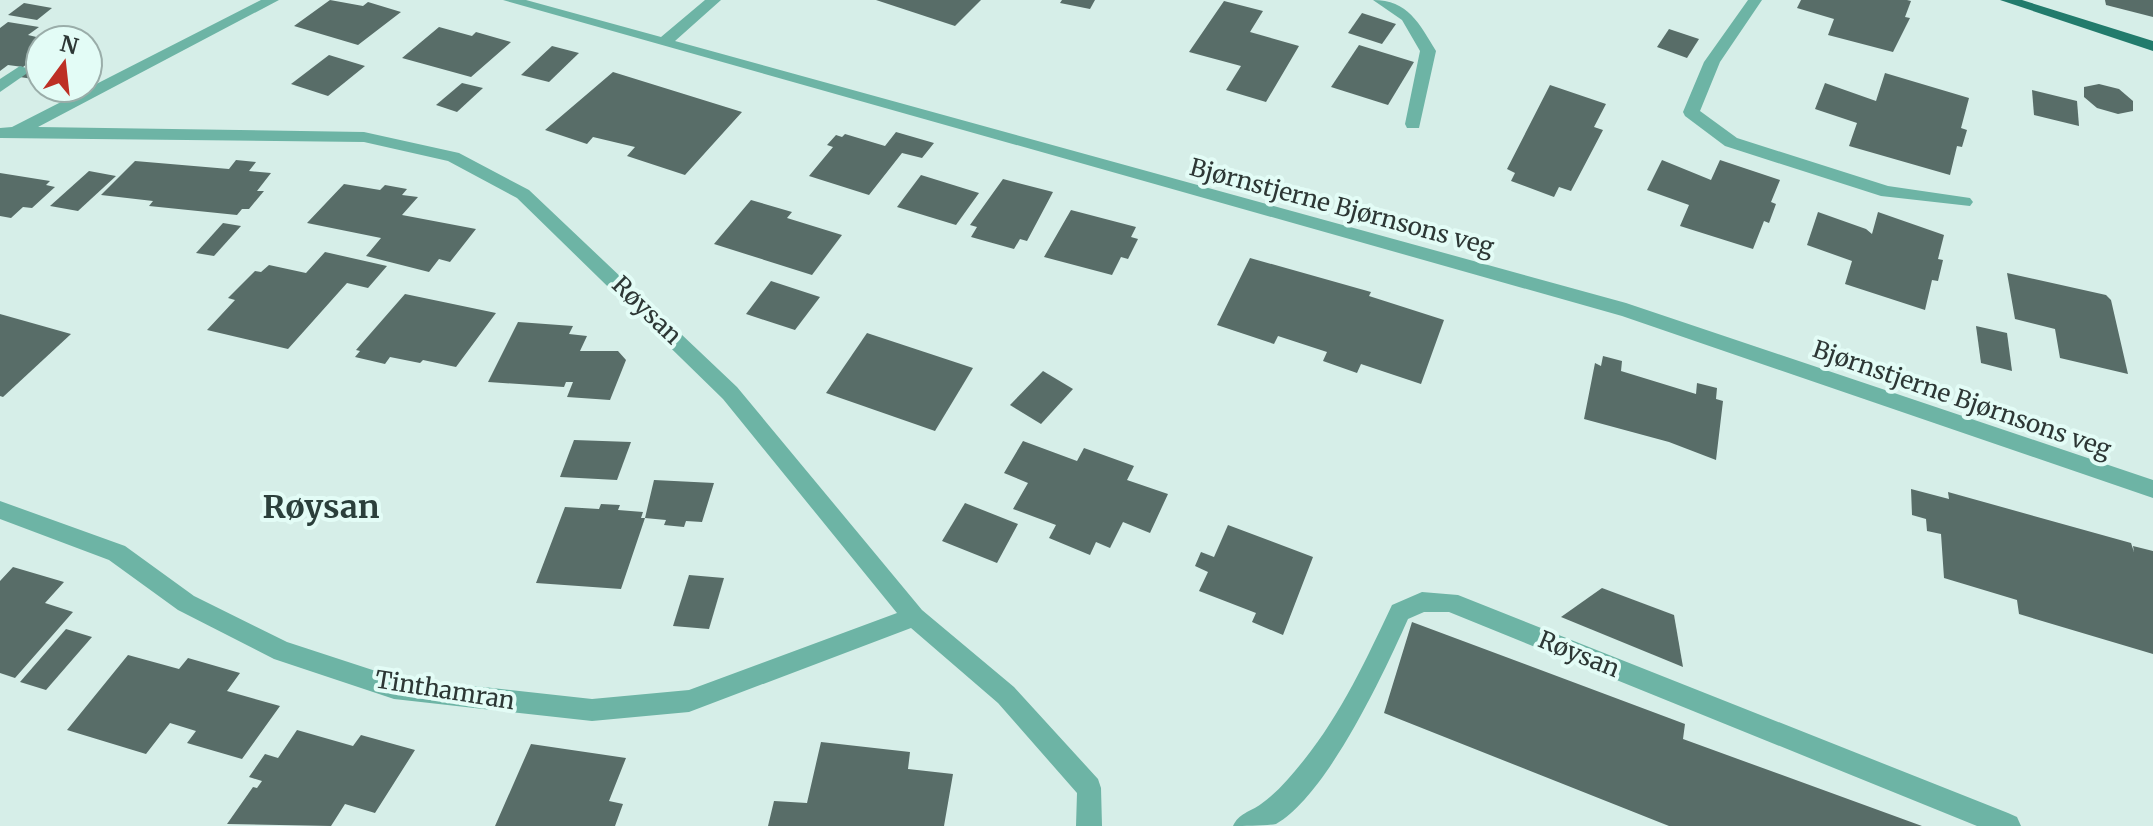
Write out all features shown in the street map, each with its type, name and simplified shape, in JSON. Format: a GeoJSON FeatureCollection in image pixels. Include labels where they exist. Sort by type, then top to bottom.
{"type":"FeatureCollection","features":[{"type":"Feature","properties":{"kind":"main road"},"geometry":{"type":"LineString","coordinates":[[2007,0],[2153,46]]}},
{"type":"Feature","properties":{"kind":"street"},"geometry":{"type":"LineString","coordinates":[[7,132],[272,0]]}},
{"type":"Feature","properties":{"kind":"street","name":"Bjørnstjerne Bjørnsons veg"},"geometry":{"type":"LineString","coordinates":[[510,0],[1626,310],[2153,489]]}},
{"type":"Feature","properties":{"kind":"street"},"geometry":{"type":"LineString","coordinates":[[663,43],[714,0]]}},
{"type":"Feature","properties":{"kind":"street"},"geometry":{"type":"LineString","coordinates":[[1380,0],[1408,17],[1428,51],[1413,124]]}},
{"type":"Feature","properties":{"kind":"street"},"geometry":{"type":"LineString","coordinates":[[1755,0],[1712,62],[1691,112],[1731,142],[1887,192],[1964,202]]}},
{"type":"Feature","properties":{"kind":"street"},"geometry":{"type":"LineString","coordinates":[[0,87],[20,71]]}},
{"type":"Feature","properties":{"kind":"street","name":"Røysan"},"geometry":{"type":"LineString","coordinates":[[7,132],[364,137],[453,157],[523,194],[730,393],[914,617],[1006,695],[1089,788],[1089,826]]}},
{"type":"Feature","properties":{"kind":"street","name":"Tinthamran"},"geometry":{"type":"LineString","coordinates":[[0,510],[117,553],[186,603],[282,651],[394,688],[592,710],[689,701],[914,617]]}},
{"type":"Feature","properties":{"kind":"street","name":"Røysan"},"geometry":{"type":"LineString","coordinates":[[1246,826],[1261,821],[1326,755],[1400,612],[1422,602],[1450,602],[2008,826]]}},
{"type":"Feature","properties":{"kind":"building"},"geometry":{"type":"Polygon","coordinates":[[[330,0],[363,6],[368,2],[401,12],[358,45],[294,26],[330,0]]]}},
{"type":"Feature","properties":{"kind":"building"},"geometry":{"type":"Polygon","coordinates":[[[876,0],[981,0],[955,26],[876,0]]]}},
{"type":"Feature","properties":{"kind":"building"},"geometry":{"type":"Polygon","coordinates":[[[1062,0],[1095,0],[1090,9],[1060,3],[1062,0]]]}},
{"type":"Feature","properties":{"kind":"building"},"geometry":{"type":"Polygon","coordinates":[[[1801,0],[1907,0],[1911,1],[1905,17],[1910,18],[1893,52],[1828,35],[1834,19],[1797,8],[1801,0]]]}},
{"type":"Feature","properties":{"kind":"building"},"geometry":{"type":"Polygon","coordinates":[[[2105,0],[2153,0],[2153,17],[2106,5],[2105,0]]]}},
{"type":"Feature","properties":{"kind":"building"},"geometry":{"type":"Polygon","coordinates":[[[1224,1],[1263,11],[1250,32],[1299,46],[1266,102],[1226,90],[1241,66],[1189,52],[1224,1]]]}},
{"type":"Feature","properties":{"kind":"building"},"geometry":{"type":"Polygon","coordinates":[[[24,3],[52,8],[37,20],[8,15],[24,3]]]}},
{"type":"Feature","properties":{"kind":"building"},"geometry":{"type":"Polygon","coordinates":[[[1362,13],[1396,24],[1382,44],[1348,33],[1362,13]]]}},
{"type":"Feature","properties":{"kind":"building"},"geometry":{"type":"Polygon","coordinates":[[[8,22],[24,25],[23,67],[8,65],[0,71],[0,28],[8,22]]]}},
{"type":"Feature","properties":{"kind":"building"},"geometry":{"type":"Polygon","coordinates":[[[439,27],[472,36],[476,32],[511,42],[471,77],[402,58],[439,27]]]}},
{"type":"Feature","properties":{"kind":"building"},"geometry":{"type":"Polygon","coordinates":[[[1669,29],[1699,39],[1687,58],[1657,47],[1669,29]]]}},
{"type":"Feature","properties":{"kind":"building"},"geometry":{"type":"Polygon","coordinates":[[[1359,45],[1414,62],[1388,105],[1331,87],[1359,45]]]}},
{"type":"Feature","properties":{"kind":"building"},"geometry":{"type":"Polygon","coordinates":[[[552,46],[579,53],[549,82],[521,75],[552,46]]]}},
{"type":"Feature","properties":{"kind":"building"},"geometry":{"type":"Polygon","coordinates":[[[329,55],[365,66],[328,96],[291,84],[329,55]]]}},
{"type":"Feature","properties":{"kind":"building"},"geometry":{"type":"Polygon","coordinates":[[[613,72],[742,112],[685,175],[627,156],[635,147],[593,137],[587,144],[545,130],[613,72]]]}},
{"type":"Feature","properties":{"kind":"building"},"geometry":{"type":"Polygon","coordinates":[[[1885,73],[1969,98],[1961,128],[1967,130],[1962,147],[1957,146],[1950,175],[1849,146],[1857,123],[1815,109],[1825,83],[1876,101],[1885,73]]]}},
{"type":"Feature","properties":{"kind":"building"},"geometry":{"type":"Polygon","coordinates":[[[462,83],[483,88],[457,112],[436,105],[462,83]]]}},
{"type":"Feature","properties":{"kind":"building"},"geometry":{"type":"Polygon","coordinates":[[[2099,84],[2119,89],[2133,101],[2133,111],[2118,114],[2097,108],[2084,97],[2084,87],[2099,84]]]}},
{"type":"Feature","properties":{"kind":"building"},"geometry":{"type":"Polygon","coordinates":[[[1550,85],[1606,104],[1594,127],[1603,130],[1571,191],[1559,187],[1554,197],[1511,181],[1515,173],[1507,169],[1550,85]]]}},
{"type":"Feature","properties":{"kind":"building"},"geometry":{"type":"Polygon","coordinates":[[[2032,90],[2077,101],[2079,126],[2034,115],[2032,90]]]}},
{"type":"Feature","properties":{"kind":"building"},"geometry":{"type":"Polygon","coordinates":[[[896,132],[934,143],[922,158],[902,153],[869,195],[809,176],[833,147],[827,145],[836,135],[842,137],[845,134],[885,146],[896,132]]]}},
{"type":"Feature","properties":{"kind":"building"},"geometry":{"type":"Polygon","coordinates":[[[236,160],[256,162],[249,171],[271,173],[257,191],[264,191],[249,209],[242,209],[237,215],[149,206],[153,201],[101,195],[135,161],[229,169],[236,160]]]}},
{"type":"Feature","properties":{"kind":"building"},"geometry":{"type":"Polygon","coordinates":[[[1662,160],[1711,180],[1720,160],[1780,180],[1771,202],[1776,204],[1769,223],[1764,221],[1753,249],[1680,226],[1689,205],[1647,190],[1662,160]]]}},
{"type":"Feature","properties":{"kind":"building"},"geometry":{"type":"Polygon","coordinates":[[[89,171],[116,176],[78,211],[50,206],[89,171]]]}},
{"type":"Feature","properties":{"kind":"building"},"geometry":{"type":"Polygon","coordinates":[[[0,173],[50,181],[46,185],[55,187],[32,208],[23,207],[11,218],[0,216],[0,173]]]}},
{"type":"Feature","properties":{"kind":"building"},"geometry":{"type":"Polygon","coordinates":[[[921,175],[979,193],[956,225],[897,207],[921,175]]]}},
{"type":"Feature","properties":{"kind":"building"},"geometry":{"type":"Polygon","coordinates":[[[1003,179],[1053,192],[1027,241],[1020,239],[1014,249],[971,237],[977,227],[970,225],[1003,179]]]}},
{"type":"Feature","properties":{"kind":"building"},"geometry":{"type":"Polygon","coordinates":[[[344,184],[380,190],[385,185],[407,189],[402,195],[418,197],[402,215],[476,229],[450,262],[439,259],[429,272],[366,256],[381,238],[307,223],[344,184]]]}},
{"type":"Feature","properties":{"kind":"building"},"geometry":{"type":"Polygon","coordinates":[[[751,200],[792,212],[787,218],[842,235],[812,275],[714,244],[751,200]]]}},
{"type":"Feature","properties":{"kind":"building"},"geometry":{"type":"Polygon","coordinates":[[[1071,210],[1136,227],[1131,237],[1138,239],[1128,259],[1121,257],[1112,275],[1044,257],[1071,210]]]}},
{"type":"Feature","properties":{"kind":"building"},"geometry":{"type":"Polygon","coordinates":[[[1818,212],[1872,234],[1878,212],[1944,235],[1938,259],[1943,260],[1938,281],[1932,280],[1925,310],[1845,284],[1852,261],[1807,245],[1818,212]]]}},
{"type":"Feature","properties":{"kind":"building"},"geometry":{"type":"Polygon","coordinates":[[[223,223],[241,226],[214,256],[196,253],[223,223]]]}},
{"type":"Feature","properties":{"kind":"building"},"geometry":{"type":"Polygon","coordinates":[[[325,252],[387,266],[368,288],[347,283],[288,349],[207,330],[235,300],[228,298],[255,271],[261,272],[269,265],[306,273],[325,252]]]}},
{"type":"Feature","properties":{"kind":"building"},"geometry":{"type":"Polygon","coordinates":[[[1250,258],[1371,292],[1369,296],[1444,320],[1421,384],[1361,364],[1357,373],[1323,361],[1327,352],[1278,336],[1274,344],[1217,325],[1250,258]]]}},
{"type":"Feature","properties":{"kind":"building"},"geometry":{"type":"Polygon","coordinates":[[[2007,273],[2106,295],[2111,300],[2128,374],[2060,358],[2055,329],[2015,319],[2007,273]]]}},
{"type":"Feature","properties":{"kind":"building"},"geometry":{"type":"Polygon","coordinates":[[[771,281],[820,297],[795,330],[746,314],[771,281]]]}},
{"type":"Feature","properties":{"kind":"building"},"geometry":{"type":"Polygon","coordinates":[[[405,294],[496,313],[456,367],[390,357],[385,364],[355,357],[360,351],[356,350],[405,294]]]}},
{"type":"Feature","properties":{"kind":"building"},"geometry":{"type":"Polygon","coordinates":[[[0,314],[71,334],[3,397],[0,396],[0,314]]]}},
{"type":"Feature","properties":{"kind":"building"},"geometry":{"type":"Polygon","coordinates":[[[518,322],[573,326],[569,334],[587,336],[580,351],[618,351],[626,360],[610,400],[567,397],[573,382],[566,382],[564,387],[488,382],[518,322]]]}},
{"type":"Feature","properties":{"kind":"building"},"geometry":{"type":"Polygon","coordinates":[[[1976,326],[2007,333],[2012,371],[1981,363],[1976,326]]]}},
{"type":"Feature","properties":{"kind":"building"},"geometry":{"type":"Polygon","coordinates":[[[867,333],[973,368],[935,431],[826,393],[867,333]]]}},
{"type":"Feature","properties":{"kind":"building"},"geometry":{"type":"Polygon","coordinates":[[[1603,356],[1622,361],[1621,371],[1696,394],[1697,383],[1717,388],[1716,399],[1723,401],[1716,460],[1669,442],[1584,419],[1595,363],[1601,366],[1603,356]]]}},
{"type":"Feature","properties":{"kind":"building"},"geometry":{"type":"Polygon","coordinates":[[[1043,371],[1073,389],[1041,424],[1010,405],[1043,371]]]}},
{"type":"Feature","properties":{"kind":"building"},"geometry":{"type":"Polygon","coordinates":[[[574,440],[631,442],[617,480],[560,477],[574,440]]]}},
{"type":"Feature","properties":{"kind":"building"},"geometry":{"type":"Polygon","coordinates":[[[1023,441],[1077,461],[1084,448],[1134,466],[1127,480],[1168,494],[1150,533],[1123,522],[1110,548],[1096,542],[1090,555],[1049,538],[1056,525],[1013,509],[1028,483],[1004,473],[1023,441]]]}},
{"type":"Feature","properties":{"kind":"building"},"geometry":{"type":"Polygon","coordinates":[[[654,480],[714,483],[702,522],[686,521],[684,527],[664,525],[666,520],[645,518],[654,480]]]}},
{"type":"Feature","properties":{"kind":"building"},"geometry":{"type":"Polygon","coordinates":[[[1911,489],[1949,499],[1948,492],[2131,543],[2134,552],[2133,546],[2153,551],[2153,654],[2019,614],[2017,600],[1944,578],[1941,534],[1927,531],[1926,519],[1912,515],[1911,489]]]}},
{"type":"Feature","properties":{"kind":"building"},"geometry":{"type":"Polygon","coordinates":[[[965,503],[1018,524],[997,563],[942,541],[965,503]]]}},
{"type":"Feature","properties":{"kind":"building"},"geometry":{"type":"Polygon","coordinates":[[[601,504],[620,505],[618,510],[643,512],[641,518],[645,518],[621,589],[536,583],[565,507],[599,509],[601,504]]]}},
{"type":"Feature","properties":{"kind":"building"},"geometry":{"type":"Polygon","coordinates":[[[1228,525],[1313,557],[1283,635],[1252,622],[1256,613],[1199,591],[1208,572],[1195,566],[1201,552],[1214,557],[1228,525]]]}},
{"type":"Feature","properties":{"kind":"building"},"geometry":{"type":"Polygon","coordinates":[[[13,567],[64,582],[45,603],[73,612],[15,678],[0,673],[0,581],[13,567]]]}},
{"type":"Feature","properties":{"kind":"building"},"geometry":{"type":"Polygon","coordinates":[[[689,575],[724,578],[709,629],[673,626],[689,575]]]}},
{"type":"Feature","properties":{"kind":"building"},"geometry":{"type":"Polygon","coordinates":[[[1602,588],[1674,615],[1683,667],[1561,617],[1602,588]]]}},
{"type":"Feature","properties":{"kind":"building"},"geometry":{"type":"Polygon","coordinates":[[[1412,622],[1685,724],[1683,739],[1922,826],[1669,826],[1384,713],[1412,622]]]}},
{"type":"Feature","properties":{"kind":"building"},"geometry":{"type":"Polygon","coordinates":[[[66,629],[92,637],[46,690],[20,682],[66,629]]]}},
{"type":"Feature","properties":{"kind":"building"},"geometry":{"type":"Polygon","coordinates":[[[128,655],[179,669],[188,658],[240,673],[227,691],[280,706],[242,759],[187,743],[196,731],[170,723],[146,754],[67,730],[128,655]]]}},
{"type":"Feature","properties":{"kind":"building"},"geometry":{"type":"Polygon","coordinates":[[[297,730],[353,746],[361,735],[415,750],[375,813],[345,804],[331,826],[227,824],[253,787],[257,788],[262,781],[249,777],[265,754],[278,758],[297,730]]]}},
{"type":"Feature","properties":{"kind":"building"},"geometry":{"type":"Polygon","coordinates":[[[821,742],[910,752],[908,769],[953,774],[944,826],[768,826],[774,801],[807,803],[821,742]]]}},
{"type":"Feature","properties":{"kind":"building"},"geometry":{"type":"Polygon","coordinates":[[[531,744],[626,758],[609,801],[623,804],[615,826],[495,826],[531,744]]]}},
{"type":"Feature","properties":{"kind":"district","name":"Røysan"},"geometry":{"type":"Point","coordinates":[321,507]}}]}
